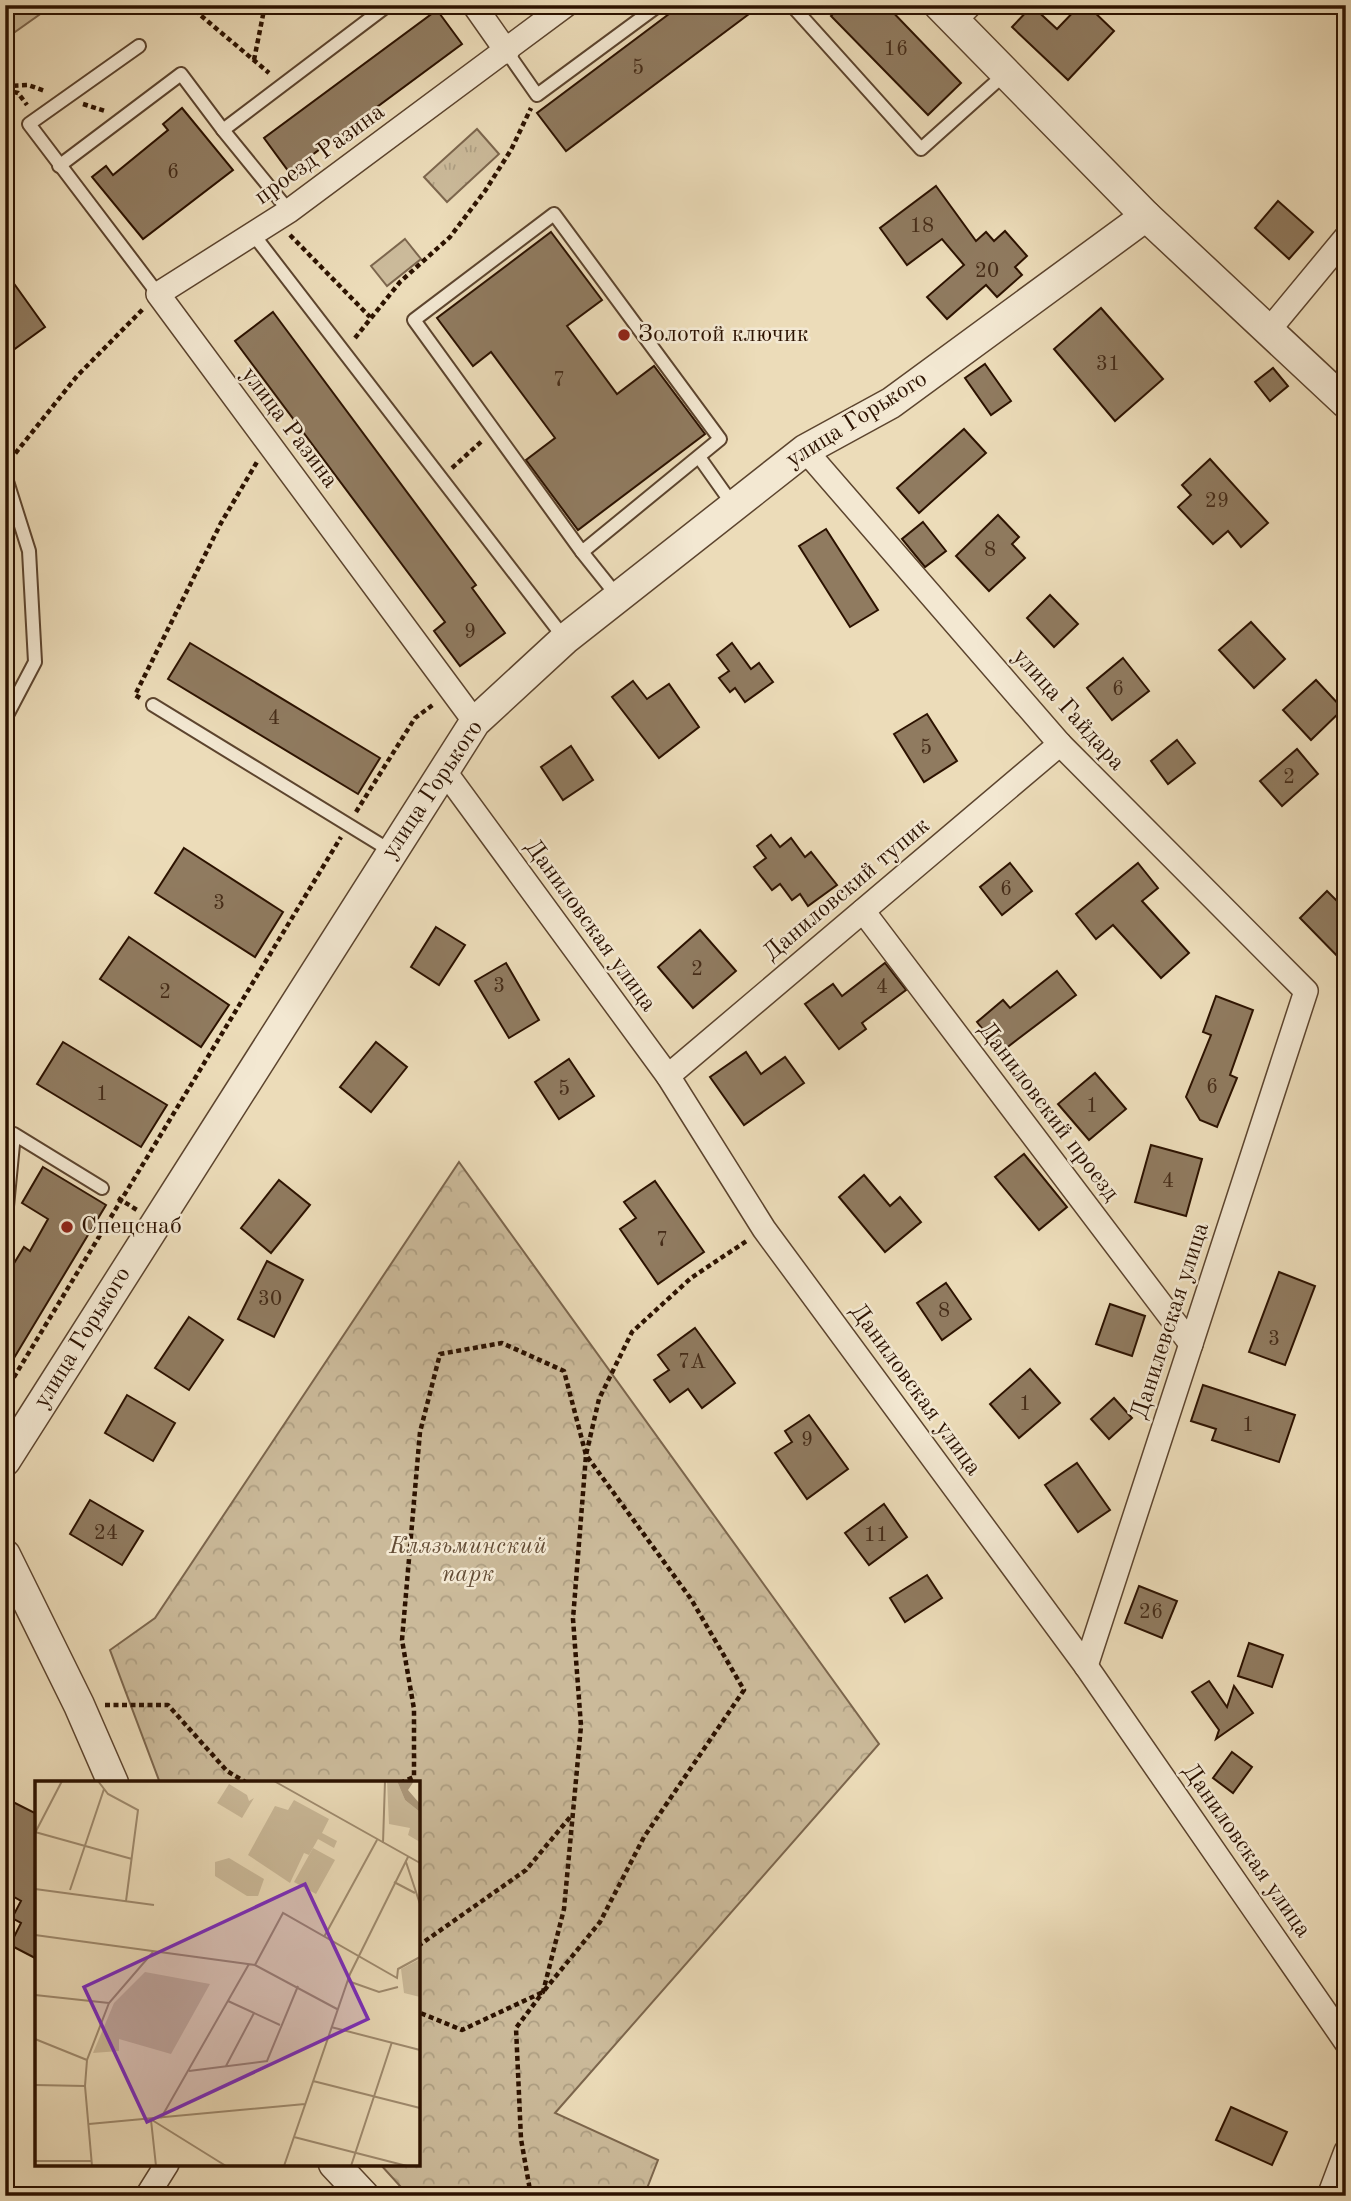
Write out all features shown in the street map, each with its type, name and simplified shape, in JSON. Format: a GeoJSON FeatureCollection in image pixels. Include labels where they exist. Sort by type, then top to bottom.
{"type":"FeatureCollection","features":[{"type":"Feature","properties":{"kind":"street"},"geometry":{"type":"LineString","coordinates":[[474,5],[507,52]]}},
{"type":"Feature","properties":{"kind":"street","name":"проезд Разина"},"geometry":{"type":"LineString","coordinates":[[158,294],[253,234],[287,219],[566,5]]}},
{"type":"Feature","properties":{"kind":"street"},"geometry":{"type":"LineString","coordinates":[[955,10],[1006,73],[1146,216],[1346,403]]}},
{"type":"Feature","properties":{"kind":"street","name":"улица Горького"},"geometry":{"type":"LineString","coordinates":[[5,1461],[475,722],[565,639],[805,450],[891,403],[1146,216]]}},
{"type":"Feature","properties":{"kind":"street"},"geometry":{"type":"LineString","coordinates":[[1269,330],[1346,237]]}},
{"type":"Feature","properties":{"kind":"street","name":"улица Разина"},"geometry":{"type":"LineString","coordinates":[[158,294],[475,722]]}},
{"type":"Feature","properties":{"kind":"street","name":"улица Гайдара"},"geometry":{"type":"LineString","coordinates":[[805,450],[1060,744],[1307,992]]}},
{"type":"Feature","properties":{"kind":"street","name":"Даниловский тупик"},"geometry":{"type":"LineString","coordinates":[[668,1076],[1060,744]]}},
{"type":"Feature","properties":{"kind":"street","name":"Даниловская улица"},"geometry":{"type":"LineString","coordinates":[[443,769],[668,1076],[764,1229],[1086,1666],[1346,2042]]}},
{"type":"Feature","properties":{"kind":"street","name":"Даниловский проезд"},"geometry":{"type":"LineString","coordinates":[[863,911],[1191,1343]]}},
{"type":"Feature","properties":{"kind":"street","name":"Данилевская улица"},"geometry":{"type":"LineString","coordinates":[[1086,1666],[1307,992]]}},
{"type":"Feature","properties":{"kind":"street"},"geometry":{"type":"LineString","coordinates":[[5,1556],[79,1705],[112,1781]]}},
{"type":"Feature","properties":{"kind":"street"},"geometry":{"type":"LineString","coordinates":[[1329,2196],[1345,2159]]}},
{"type":"Feature","properties":{"kind":"street"},"geometry":{"type":"LineString","coordinates":[[147,2196],[166,2166]]}},
{"type":"Feature","properties":{"kind":"street"},"geometry":{"type":"LineString","coordinates":[[336,2166],[364,2196]]}},
{"type":"Feature","properties":{"kind":"lane"},"geometry":{"type":"LineString","coordinates":[[223,130],[388,5]]}},
{"type":"Feature","properties":{"kind":"lane"},"geometry":{"type":"LineString","coordinates":[[507,52],[537,95],[659,5]]}},
{"type":"Feature","properties":{"kind":"lane"},"geometry":{"type":"LineString","coordinates":[[799,5],[795,9],[921,149],[1006,73]]}},
{"type":"Feature","properties":{"kind":"lane","name":"улица Разина"},"geometry":{"type":"LineString","coordinates":[[138,46],[29,124],[158,294]]}},
{"type":"Feature","properties":{"kind":"lane"},"geometry":{"type":"LineString","coordinates":[[59,166],[181,74],[287,219]]}},
{"type":"Feature","properties":{"kind":"lane"},"geometry":{"type":"LineString","coordinates":[[582,552],[720,439],[554,214],[414,320],[582,552],[618,597]]}},
{"type":"Feature","properties":{"kind":"lane"},"geometry":{"type":"LineString","coordinates":[[253,234],[565,639]]}},
{"type":"Feature","properties":{"kind":"lane"},"geometry":{"type":"LineString","coordinates":[[698,457],[733,505]]}},
{"type":"Feature","properties":{"kind":"lane"},"geometry":{"type":"LineString","coordinates":[[5,475],[29,551],[35,662],[5,719]]}},
{"type":"Feature","properties":{"kind":"lane"},"geometry":{"type":"LineString","coordinates":[[153,705],[391,851]]}},
{"type":"Feature","properties":{"kind":"lane"},"geometry":{"type":"LineString","coordinates":[[5,1227],[14,1134],[102,1188]]}},
{"type":"Feature","properties":{"kind":"path"},"geometry":{"type":"LineString","coordinates":[[196,5],[192,8],[283,85]]}},
{"type":"Feature","properties":{"kind":"path"},"geometry":{"type":"LineString","coordinates":[[254,60],[265,5]]}},
{"type":"Feature","properties":{"kind":"path"},"geometry":{"type":"LineString","coordinates":[[345,354],[370,317],[400,282],[450,237],[485,191],[511,150],[537,95]]}},
{"type":"Feature","properties":{"kind":"path"},"geometry":{"type":"LineString","coordinates":[[287,219],[302,250],[370,317]]}},
{"type":"Feature","properties":{"kind":"path"},"geometry":{"type":"LineString","coordinates":[[5,466],[77,376],[158,294]]}},
{"type":"Feature","properties":{"kind":"path"},"geometry":{"type":"LineString","coordinates":[[440,478],[488,436]]}},
{"type":"Feature","properties":{"kind":"path"},"geometry":{"type":"LineString","coordinates":[[153,705],[135,695],[221,523],[268,444]]}},
{"type":"Feature","properties":{"kind":"path"},"geometry":{"type":"LineString","coordinates":[[5,1392],[415,718],[452,690]]}},
{"type":"Feature","properties":{"kind":"path"},"geometry":{"type":"LineString","coordinates":[[102,1188],[156,1223]]}},
{"type":"Feature","properties":{"kind":"path"},"geometry":{"type":"LineString","coordinates":[[543,1992],[564,1909],[573,1814],[581,1726],[573,1619],[586,1455],[599,1399],[632,1332],[691,1278],[764,1229]]}},
{"type":"Feature","properties":{"kind":"path"},"geometry":{"type":"LineString","coordinates":[[405,1781],[414,1777],[414,1709],[402,1640],[409,1533],[420,1432],[440,1354],[502,1343],[564,1371],[586,1455],[691,1599],[744,1690],[644,1837],[600,1922],[516,2028],[521,2139],[531,2196]]}},
{"type":"Feature","properties":{"kind":"path"},"geometry":{"type":"LineString","coordinates":[[79,1705],[167,1705],[227,1771],[244,1781]]}},
{"type":"Feature","properties":{"kind":"path"},"geometry":{"type":"LineString","coordinates":[[420,1945],[526,1870],[573,1814]]}},
{"type":"Feature","properties":{"kind":"path"},"geometry":{"type":"LineString","coordinates":[[420,2013],[462,2030],[543,1992]]}},
{"type":"Feature","properties":{"kind":"green space"},"geometry":{"type":"Polygon","coordinates":[[[5,5],[53,5],[5,39],[5,5]]]}},
{"type":"Feature","properties":{"kind":"green space"},"geometry":{"type":"Polygon","coordinates":[[[477,129],[499,154],[447,202],[424,177],[477,129]]]}},
{"type":"Feature","properties":{"kind":"green space"},"geometry":{"type":"Polygon","coordinates":[[[405,239],[421,259],[387,286],[371,266],[405,239]]]}},
{"type":"Feature","properties":{"kind":"green space","name":"Клязьминский парк"},"geometry":{"type":"Polygon","coordinates":[[[459,1162],[879,1744],[555,2113],[658,2160],[644,2196],[409,2196],[382,2166],[420,2166],[420,1781],[159,1781],[110,1650],[155,1618],[459,1162]]]}},
{"type":"Feature","properties":{"kind":"building"},"geometry":{"type":"Polygon","coordinates":[[[681,5],[761,5],[566,151],[537,113],[681,5]]]}},
{"type":"Feature","properties":{"kind":"building"},"geometry":{"type":"Polygon","coordinates":[[[842,5],[886,5],[961,83],[928,115],[831,16],[842,5]]]}},
{"type":"Feature","properties":{"kind":"building"},"geometry":{"type":"Polygon","coordinates":[[[1080,5],[1087,5],[1114,31],[1068,80],[1012,27],[1032,6],[1057,29],[1080,5]]]}},
{"type":"Feature","properties":{"kind":"building"},"geometry":{"type":"Polygon","coordinates":[[[437,10],[462,44],[289,172],[264,138],[437,10]]]}},
{"type":"Feature","properties":{"kind":"building"},"geometry":{"type":"Polygon","coordinates":[[[182,108],[233,170],[143,239],[92,177],[106,166],[113,175],[168,130],[163,124],[182,108]]]}},
{"type":"Feature","properties":{"kind":"building"},"geometry":{"type":"Polygon","coordinates":[[[936,186],[976,241],[986,232],[994,241],[1005,231],[1027,256],[1015,267],[1022,275],[997,297],[986,285],[947,319],[927,297],[964,265],[942,239],[907,265],[880,228],[936,186]]]}},
{"type":"Feature","properties":{"kind":"building"},"geometry":{"type":"Polygon","coordinates":[[[1278,201],[1313,232],[1289,259],[1255,228],[1278,201]]]}},
{"type":"Feature","properties":{"kind":"building"},"geometry":{"type":"Polygon","coordinates":[[[551,232],[602,300],[567,326],[617,394],[654,366],[705,434],[578,530],[526,460],[555,438],[491,352],[473,366],[437,318],[551,232]]]}},
{"type":"Feature","properties":{"kind":"building"},"geometry":{"type":"Polygon","coordinates":[[[5,271],[45,327],[5,356],[5,271]]]}},
{"type":"Feature","properties":{"kind":"building"},"geometry":{"type":"Polygon","coordinates":[[[1101,308],[1163,379],[1115,421],[1054,349],[1101,308]]]}},
{"type":"Feature","properties":{"kind":"building"},"geometry":{"type":"Polygon","coordinates":[[[273,312],[476,585],[472,588],[505,633],[460,666],[434,631],[445,622],[235,341],[273,312]]]}},
{"type":"Feature","properties":{"kind":"building"},"geometry":{"type":"Polygon","coordinates":[[[985,364],[1011,401],[991,415],[965,378],[985,364]]]}},
{"type":"Feature","properties":{"kind":"building"},"geometry":{"type":"Polygon","coordinates":[[[1273,368],[1288,386],[1270,401],[1255,382],[1273,368]]]}},
{"type":"Feature","properties":{"kind":"building"},"geometry":{"type":"Polygon","coordinates":[[[964,429],[986,453],[919,513],[897,488],[964,429]]]}},
{"type":"Feature","properties":{"kind":"building"},"geometry":{"type":"Polygon","coordinates":[[[1210,459],[1268,523],[1241,547],[1228,531],[1213,544],[1178,507],[1191,495],[1182,485],[1210,459]]]}},
{"type":"Feature","properties":{"kind":"building"},"geometry":{"type":"Polygon","coordinates":[[[998,515],[1019,537],[1012,544],[1025,558],[989,591],[956,556],[998,515]]]}},
{"type":"Feature","properties":{"kind":"building"},"geometry":{"type":"Polygon","coordinates":[[[923,522],[946,551],[925,567],[902,539],[923,522]]]}},
{"type":"Feature","properties":{"kind":"building"},"geometry":{"type":"Polygon","coordinates":[[[826,529],[878,610],[850,627],[799,546],[826,529]]]}},
{"type":"Feature","properties":{"kind":"building"},"geometry":{"type":"Polygon","coordinates":[[[1050,595],[1078,624],[1054,647],[1027,618],[1050,595]]]}},
{"type":"Feature","properties":{"kind":"building"},"geometry":{"type":"Polygon","coordinates":[[[1251,622],[1285,659],[1254,688],[1219,650],[1251,622]]]}},
{"type":"Feature","properties":{"kind":"building"},"geometry":{"type":"Polygon","coordinates":[[[190,643],[380,758],[358,794],[168,679],[190,643]]]}},
{"type":"Feature","properties":{"kind":"building"},"geometry":{"type":"Polygon","coordinates":[[[732,643],[751,669],[759,663],[773,682],[745,702],[735,688],[730,692],[719,678],[729,671],[717,655],[732,643]]]}},
{"type":"Feature","properties":{"kind":"building"},"geometry":{"type":"Polygon","coordinates":[[[1123,658],[1149,691],[1112,720],[1087,688],[1123,658]]]}},
{"type":"Feature","properties":{"kind":"building"},"geometry":{"type":"Polygon","coordinates":[[[1316,680],[1343,709],[1311,740],[1283,710],[1316,680]]]}},
{"type":"Feature","properties":{"kind":"building"},"geometry":{"type":"Polygon","coordinates":[[[633,681],[647,699],[669,684],[699,727],[659,758],[612,697],[633,681]]]}},
{"type":"Feature","properties":{"kind":"building"},"geometry":{"type":"Polygon","coordinates":[[[927,714],[957,761],[924,782],[894,734],[927,714]]]}},
{"type":"Feature","properties":{"kind":"building"},"geometry":{"type":"Polygon","coordinates":[[[1177,740],[1195,763],[1168,784],[1151,761],[1177,740]]]}},
{"type":"Feature","properties":{"kind":"building"},"geometry":{"type":"Polygon","coordinates":[[[571,746],[593,780],[563,800],[541,767],[571,746]]]}},
{"type":"Feature","properties":{"kind":"building"},"geometry":{"type":"Polygon","coordinates":[[[1297,749],[1318,774],[1282,806],[1260,781],[1297,749]]]}},
{"type":"Feature","properties":{"kind":"building"},"geometry":{"type":"Polygon","coordinates":[[[771,835],[780,847],[791,838],[805,857],[811,852],[837,885],[808,906],[800,894],[792,900],[780,884],[772,890],[754,867],[766,858],[757,846],[771,835]]]}},
{"type":"Feature","properties":{"kind":"building"},"geometry":{"type":"Polygon","coordinates":[[[184,848],[283,912],[255,957],[155,893],[184,848]]]}},
{"type":"Feature","properties":{"kind":"building"},"geometry":{"type":"Polygon","coordinates":[[[1010,863],[1032,891],[1002,915],[980,887],[1010,863]]]}},
{"type":"Feature","properties":{"kind":"building"},"geometry":{"type":"Polygon","coordinates":[[[1138,863],[1158,888],[1142,901],[1189,953],[1161,978],[1113,925],[1096,939],[1076,914],[1138,863]]]}},
{"type":"Feature","properties":{"kind":"building"},"geometry":{"type":"Polygon","coordinates":[[[1327,891],[1346,910],[1346,965],[1300,918],[1327,891]]]}},
{"type":"Feature","properties":{"kind":"building"},"geometry":{"type":"Polygon","coordinates":[[[436,927],[465,945],[439,985],[411,967],[436,927]]]}},
{"type":"Feature","properties":{"kind":"building"},"geometry":{"type":"Polygon","coordinates":[[[700,930],[736,971],[693,1008],[658,967],[700,930]]]}},
{"type":"Feature","properties":{"kind":"building"},"geometry":{"type":"Polygon","coordinates":[[[129,937],[229,1005],[201,1047],[100,979],[129,937]]]}},
{"type":"Feature","properties":{"kind":"building"},"geometry":{"type":"Polygon","coordinates":[[[506,963],[539,1020],[509,1038],[475,981],[506,963]]]}},
{"type":"Feature","properties":{"kind":"building"},"geometry":{"type":"Polygon","coordinates":[[[885,963],[906,990],[862,1023],[866,1029],[839,1049],[805,1004],[833,984],[842,996],[885,963]]]}},
{"type":"Feature","properties":{"kind":"building"},"geometry":{"type":"Polygon","coordinates":[[[1057,971],[1076,995],[1001,1052],[977,1022],[1003,1000],[1010,1008],[1057,971]]]}},
{"type":"Feature","properties":{"kind":"building"},"geometry":{"type":"Polygon","coordinates":[[[1216,996],[1253,1010],[1230,1075],[1237,1078],[1217,1127],[1200,1120],[1186,1097],[1211,1035],[1203,1032],[1216,996]]]}},
{"type":"Feature","properties":{"kind":"building"},"geometry":{"type":"Polygon","coordinates":[[[63,1042],[167,1105],[141,1147],[37,1084],[63,1042]]]}},
{"type":"Feature","properties":{"kind":"building"},"geometry":{"type":"Polygon","coordinates":[[[376,1042],[407,1067],[371,1112],[340,1087],[376,1042]]]}},
{"type":"Feature","properties":{"kind":"building"},"geometry":{"type":"Polygon","coordinates":[[[746,1052],[761,1074],[785,1057],[804,1083],[744,1125],[710,1077],[746,1052]]]}},
{"type":"Feature","properties":{"kind":"building"},"geometry":{"type":"Polygon","coordinates":[[[569,1059],[594,1096],[559,1119],[535,1082],[569,1059]]]}},
{"type":"Feature","properties":{"kind":"building"},"geometry":{"type":"Polygon","coordinates":[[[1095,1073],[1126,1109],[1089,1140],[1058,1104],[1095,1073]]]}},
{"type":"Feature","properties":{"kind":"building"},"geometry":{"type":"Polygon","coordinates":[[[1151,1145],[1202,1159],[1186,1216],[1135,1202],[1151,1145]]]}},
{"type":"Feature","properties":{"kind":"building"},"geometry":{"type":"Polygon","coordinates":[[[1024,1154],[1067,1207],[1039,1230],[995,1177],[1024,1154]]]}},
{"type":"Feature","properties":{"kind":"building"},"geometry":{"type":"Polygon","coordinates":[[[43,1167],[106,1205],[5,1373],[5,1278],[24,1247],[30,1251],[48,1219],[22,1203],[43,1167]]]}},
{"type":"Feature","properties":{"kind":"building"},"geometry":{"type":"Polygon","coordinates":[[[864,1175],[890,1206],[900,1197],[921,1222],[885,1252],[839,1197],[864,1175]]]}},
{"type":"Feature","properties":{"kind":"building"},"geometry":{"type":"Polygon","coordinates":[[[279,1180],[310,1205],[271,1253],[241,1228],[279,1180]]]}},
{"type":"Feature","properties":{"kind":"building"},"geometry":{"type":"Polygon","coordinates":[[[655,1181],[704,1252],[658,1284],[620,1229],[636,1218],[624,1202],[655,1181]]]}},
{"type":"Feature","properties":{"kind":"building"},"geometry":{"type":"Polygon","coordinates":[[[267,1261],[303,1280],[274,1337],[238,1319],[267,1261]]]}},
{"type":"Feature","properties":{"kind":"building"},"geometry":{"type":"Polygon","coordinates":[[[1279,1272],[1315,1286],[1285,1365],[1249,1352],[1279,1272]]]}},
{"type":"Feature","properties":{"kind":"building"},"geometry":{"type":"Polygon","coordinates":[[[946,1283],[971,1319],[942,1340],[917,1303],[946,1283]]]}},
{"type":"Feature","properties":{"kind":"building"},"geometry":{"type":"Polygon","coordinates":[[[1110,1304],[1145,1316],[1132,1356],[1096,1344],[1110,1304]]]}},
{"type":"Feature","properties":{"kind":"building"},"geometry":{"type":"Polygon","coordinates":[[[189,1317],[223,1340],[189,1390],[155,1368],[189,1317]]]}},
{"type":"Feature","properties":{"kind":"building"},"geometry":{"type":"Polygon","coordinates":[[[695,1328],[735,1383],[702,1408],[688,1389],[670,1402],[654,1380],[669,1370],[658,1355],[695,1328]]]}},
{"type":"Feature","properties":{"kind":"building"},"geometry":{"type":"Polygon","coordinates":[[[1030,1369],[1060,1403],[1019,1438],[990,1404],[1030,1369]]]}},
{"type":"Feature","properties":{"kind":"building"},"geometry":{"type":"Polygon","coordinates":[[[1203,1385],[1295,1415],[1279,1462],[1212,1440],[1216,1429],[1191,1421],[1203,1385]]]}},
{"type":"Feature","properties":{"kind":"building"},"geometry":{"type":"Polygon","coordinates":[[[127,1395],[175,1423],[153,1461],[105,1433],[127,1395]]]}},
{"type":"Feature","properties":{"kind":"building"},"geometry":{"type":"Polygon","coordinates":[[[1114,1398],[1132,1418],[1109,1439],[1091,1419],[1114,1398]]]}},
{"type":"Feature","properties":{"kind":"building"},"geometry":{"type":"Polygon","coordinates":[[[809,1415],[848,1469],[807,1499],[775,1453],[792,1442],[785,1431],[809,1415]]]}},
{"type":"Feature","properties":{"kind":"building"},"geometry":{"type":"Polygon","coordinates":[[[1077,1463],[1110,1510],[1078,1532],[1045,1485],[1077,1463]]]}},
{"type":"Feature","properties":{"kind":"building"},"geometry":{"type":"Polygon","coordinates":[[[90,1500],[143,1531],[122,1565],[70,1534],[90,1500]]]}},
{"type":"Feature","properties":{"kind":"building"},"geometry":{"type":"Polygon","coordinates":[[[884,1504],[907,1537],[869,1565],[845,1533],[884,1504]]]}},
{"type":"Feature","properties":{"kind":"building"},"geometry":{"type":"Polygon","coordinates":[[[927,1575],[942,1598],[905,1622],[890,1598],[927,1575]]]}},
{"type":"Feature","properties":{"kind":"building"},"geometry":{"type":"Polygon","coordinates":[[[1139,1586],[1177,1601],[1162,1638],[1125,1623],[1139,1586]]]}},
{"type":"Feature","properties":{"kind":"building"},"geometry":{"type":"Polygon","coordinates":[[[1249,1643],[1283,1655],[1272,1687],[1238,1676],[1249,1643]]]}},
{"type":"Feature","properties":{"kind":"building"},"geometry":{"type":"Polygon","coordinates":[[[1209,1681],[1227,1707],[1234,1686],[1253,1713],[1216,1739],[1219,1730],[1192,1692],[1209,1681]]]}},
{"type":"Feature","properties":{"kind":"building"},"geometry":{"type":"Polygon","coordinates":[[[1232,1752],[1252,1767],[1233,1793],[1213,1778],[1232,1752]]]}},
{"type":"Feature","properties":{"kind":"building"},"geometry":{"type":"Polygon","coordinates":[[[5,1798],[35,1813],[35,1958],[10,1945],[21,1923],[12,1918],[21,1901],[5,1892],[5,1798]]]}},
{"type":"Feature","properties":{"kind":"building"},"geometry":{"type":"Polygon","coordinates":[[[1231,2107],[1287,2132],[1272,2165],[1216,2140],[1231,2107]]]}},
{"type":"Feature","properties":{"kind":"place","name":"Золотой ключик"},"geometry":{"type":"Point","coordinates":[624,335]}},
{"type":"Feature","properties":{"kind":"place","name":"Спецснаб"},"geometry":{"type":"Point","coordinates":[67,1227]}}]}
